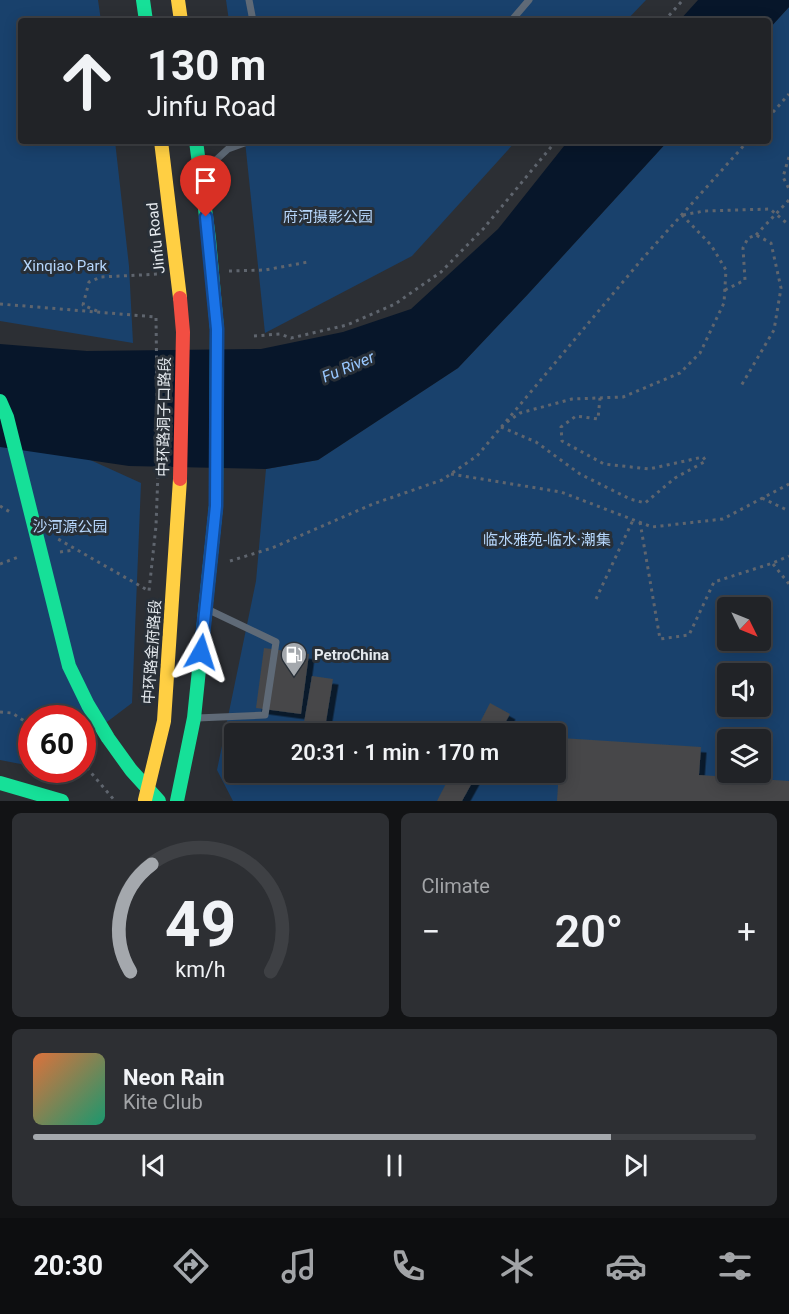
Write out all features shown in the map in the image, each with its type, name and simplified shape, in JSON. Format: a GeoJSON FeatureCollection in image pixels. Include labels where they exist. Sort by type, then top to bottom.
{"type":"FeatureCollection","features":[{"type":"Feature","properties":{"kind":"main road"},"geometry":{"type":"LineString","coordinates":[[143,0],[146,18]]}},
{"type":"Feature","properties":{"kind":"main road"},"geometry":{"type":"LineString","coordinates":[[178,0],[181,18]]}},
{"type":"Feature","properties":{"kind":"main road","name":"Jinfu Road"},"geometry":{"type":"LineString","coordinates":[[161,144],[183,333]]}},
{"type":"Feature","properties":{"kind":"main road"},"geometry":{"type":"LineString","coordinates":[[177,801],[194,718],[216,506],[217,329],[196,144]]}},
{"type":"Feature","properties":{"kind":"main road","name":"中环路洞子口路段"},"geometry":{"type":"LineString","coordinates":[[179,503],[183,333]]}},
{"type":"Feature","properties":{"kind":"main road"},"geometry":{"type":"LineString","coordinates":[[0,401],[7,417],[69,666],[88,705],[108,738],[131,770],[159,801]]}},
{"type":"Feature","properties":{"kind":"main road","name":"中环路金府路段"},"geometry":{"type":"LineString","coordinates":[[145,801],[164,721],[179,503]]}},
{"type":"Feature","properties":{"kind":"main road"},"geometry":{"type":"LineString","coordinates":[[0,783],[62,801]]}},
{"type":"Feature","properties":{"kind":"lane"},"geometry":{"type":"LineString","coordinates":[[249,0],[252,18]]}},
{"type":"Feature","properties":{"kind":"lane"},"geometry":{"type":"LineString","coordinates":[[514,18],[529,0]]}},
{"type":"Feature","properties":{"kind":"lane"},"geometry":{"type":"LineString","coordinates":[[201,174],[228,149],[242,144]]}},
{"type":"Feature","properties":{"kind":"lane"},"geometry":{"type":"LineString","coordinates":[[194,718],[265,716],[276,642],[206,608]]}},
{"type":"Feature","properties":{"kind":"path"},"geometry":{"type":"LineString","coordinates":[[666,18],[683,0]]}},
{"type":"Feature","properties":{"kind":"path"},"geometry":{"type":"LineString","coordinates":[[771,115],[789,94]]}},
{"type":"Feature","properties":{"kind":"path"},"geometry":{"type":"LineString","coordinates":[[254,336],[280,334],[291,338],[347,325],[395,304],[441,272],[484,228],[554,144]]}},
{"type":"Feature","properties":{"kind":"path"},"geometry":{"type":"LineString","coordinates":[[210,567],[272,548],[373,504],[442,480],[477,456],[745,144]]}},
{"type":"Feature","properties":{"kind":"path"},"geometry":{"type":"LineString","coordinates":[[789,157],[783,177],[789,189]]}},
{"type":"Feature","properties":{"kind":"path"},"geometry":{"type":"LineString","coordinates":[[725,290],[745,280],[743,248],[748,238],[756,235],[789,200]]}},
{"type":"Feature","properties":{"kind":"path"},"geometry":{"type":"LineString","coordinates":[[682,215],[704,211],[770,209],[789,225]]}},
{"type":"Feature","properties":{"kind":"path"},"geometry":{"type":"LineString","coordinates":[[501,427],[520,413],[572,399],[623,397],[680,373],[700,353],[724,303],[726,270],[711,245],[682,215]]}},
{"type":"Feature","properties":{"kind":"path"},"geometry":{"type":"LineString","coordinates":[[741,386],[774,330],[781,288],[771,243],[756,235]]}},
{"type":"Feature","properties":{"kind":"path"},"geometry":{"type":"LineString","coordinates":[[100,312],[83,305],[89,282],[101,277]]}},
{"type":"Feature","properties":{"kind":"path"},"geometry":{"type":"LineString","coordinates":[[0,304],[156,318],[158,472],[156,526],[148,591],[57,539]]}},
{"type":"Feature","properties":{"kind":"path"},"geometry":{"type":"LineString","coordinates":[[501,427],[536,442],[580,474],[630,500],[645,503],[675,478],[706,461],[703,457],[649,470],[604,464],[562,441],[561,427],[576,416],[598,419],[600,398]]}},
{"type":"Feature","properties":{"kind":"path"},"geometry":{"type":"LineString","coordinates":[[451,474],[561,492],[652,527],[723,519],[789,484]]}},
{"type":"Feature","properties":{"kind":"path"},"geometry":{"type":"LineString","coordinates":[[762,498],[789,512]]}},
{"type":"Feature","properties":{"kind":"path"},"geometry":{"type":"LineString","coordinates":[[0,506],[19,517]]}},
{"type":"Feature","properties":{"kind":"path"},"geometry":{"type":"LineString","coordinates":[[596,599],[633,520]]}},
{"type":"Feature","properties":{"kind":"path"},"geometry":{"type":"LineString","coordinates":[[640,522],[660,639],[689,635],[714,582],[789,556]]}},
{"type":"Feature","properties":{"kind":"path"},"geometry":{"type":"LineString","coordinates":[[773,563],[789,584]]}},
{"type":"Feature","properties":{"kind":"path"},"geometry":{"type":"LineString","coordinates":[[0,712],[12,713],[18,717]]}},
{"type":"Feature","properties":{"kind":"path"},"geometry":{"type":"LineString","coordinates":[[96,779],[115,801]]}},
{"type":"Feature","properties":{"kind":"green space","name":"Xinqiao Park"},"geometry":{"type":"Polygon","coordinates":[[[0,0],[98,0],[101,18],[18,18],[18,144],[115,144],[129,266],[133,343],[0,321],[0,0]]]}},
{"type":"Feature","properties":{"kind":"green space"},"geometry":{"type":"Polygon","coordinates":[[[226,0],[646,0],[629,18],[229,18],[226,0]]]}},
{"type":"Feature","properties":{"kind":"green space","name":"临水雅苑-临水·潮集"},"geometry":{"type":"Polygon","coordinates":[[[789,7],[789,801],[233,801],[217,770],[224,736],[224,783],[566,783],[566,723],[227,723],[256,581],[266,469],[318,460],[458,368],[665,144],[771,144],[771,27],[789,7]]]}},
{"type":"Feature","properties":{"kind":"green space","name":"府河摄影公园"},"geometry":{"type":"Polygon","coordinates":[[[245,144],[513,144],[412,256],[265,333],[245,144]]]}},
{"type":"Feature","properties":{"kind":"green space","name":"沙河源公园"},"geometry":{"type":"Polygon","coordinates":[[[0,419],[141,483],[132,703],[96,730],[96,705],[18,705],[18,763],[0,760],[0,419]]]}},
{"type":"Feature","properties":{"kind":"water"},"geometry":{"type":"Polygon","coordinates":[[[698,0],[789,0],[789,7],[771,27],[771,18],[682,18],[698,0]]]}},
{"type":"Feature","properties":{"kind":"water","name":"Fu River"},"geometry":{"type":"Polygon","coordinates":[[[566,144],[665,144],[458,368],[318,460],[266,469],[129,466],[0,447],[0,344],[87,351],[261,349],[343,332],[411,309],[498,229],[566,144]]]}},
{"type":"Feature","properties":{"kind":"building"},"geometry":{"type":"Polygon","coordinates":[[[264,648],[309,654],[301,714],[256,708],[264,648]]]}},
{"type":"Feature","properties":{"kind":"building"},"geometry":{"type":"Polygon","coordinates":[[[312,676],[333,679],[326,723],[304,723],[312,676]]]}},
{"type":"Feature","properties":{"kind":"building"},"geometry":{"type":"Polygon","coordinates":[[[490,703],[510,714],[505,723],[480,723],[490,703]]]}},
{"type":"Feature","properties":{"kind":"building"},"geometry":{"type":"Polygon","coordinates":[[[566,738],[701,747],[699,775],[717,776],[717,783],[789,781],[789,801],[557,801],[558,783],[566,783],[566,738]]]}},
{"type":"Feature","properties":{"kind":"building"},"geometry":{"type":"Polygon","coordinates":[[[446,783],[472,783],[462,801],[437,801],[446,783]]]}},
{"type":"Feature","properties":{"kind":"traffic: fast"},"geometry":{"type":"LineString","coordinates":[[143,0],[146,18]]}},
{"type":"Feature","properties":{"kind":"traffic: fast"},"geometry":{"type":"LineString","coordinates":[[177,801],[194,718],[216,506],[217,329],[209,239],[196,144]]}},
{"type":"Feature","properties":{"kind":"traffic: fast"},"geometry":{"type":"LineString","coordinates":[[0,401],[7,417],[69,666],[88,705],[108,738],[131,770],[159,801]]}},
{"type":"Feature","properties":{"kind":"traffic: fast"},"geometry":{"type":"LineString","coordinates":[[0,783],[62,801]]}},
{"type":"Feature","properties":{"kind":"traffic: slow"},"geometry":{"type":"LineString","coordinates":[[178,0],[181,18]]}},
{"type":"Feature","properties":{"kind":"traffic: slow"},"geometry":{"type":"LineString","coordinates":[[161,144],[180,298]]}},
{"type":"Feature","properties":{"kind":"traffic: slow"},"geometry":{"type":"LineString","coordinates":[[145,800],[164,721],[180,479]]}},
{"type":"Feature","properties":{"kind":"traffic: jam"},"geometry":{"type":"LineString","coordinates":[[180,298],[183,332],[180,479]]}},
{"type":"Feature","properties":{"kind":"place","name":"PetroChina"},"geometry":{"type":"Point","coordinates":[294,678]}},
{"type":"Feature","properties":{"kind":"route"},"geometry":{"type":"LineString","coordinates":[[201,652],[216,506],[217,329],[206,217]]}}]}
